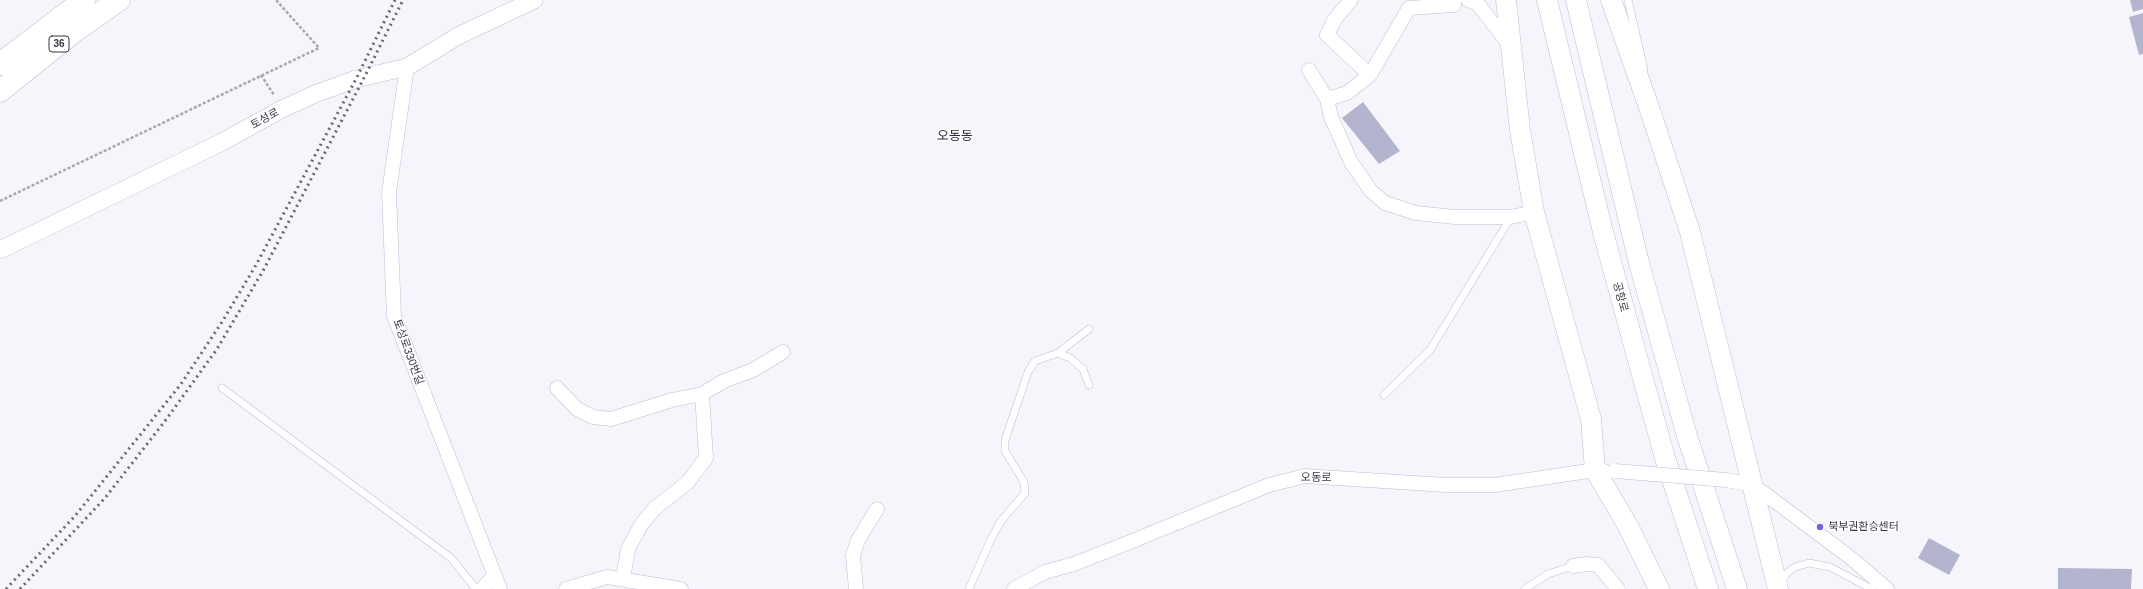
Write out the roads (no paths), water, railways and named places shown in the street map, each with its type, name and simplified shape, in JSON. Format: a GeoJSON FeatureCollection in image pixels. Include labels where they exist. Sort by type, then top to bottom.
{"type":"FeatureCollection","features":[{"type":"Feature","properties":{"kind":"highway","name":"36"},"geometry":{"type":"LineString","coordinates":[[0,64],[84,0]]}},
{"type":"Feature","properties":{"kind":"highway","name":"36"},"geometry":{"type":"LineString","coordinates":[[0,91],[76,30],[119,0]]}},
{"type":"Feature","properties":{"kind":"main road"},"geometry":{"type":"LineString","coordinates":[[1506,0],[1520,130],[1534,212],[1592,419],[1595,470],[1628,526],[1659,589]]}},
{"type":"Feature","properties":{"kind":"main road","name":"공항로"},"geometry":{"type":"LineString","coordinates":[[1547,0],[1603,232],[1638,362],[1665,458],[1708,589]]}},
{"type":"Feature","properties":{"kind":"main road"},"geometry":{"type":"LineString","coordinates":[[1576,0],[1647,293],[1687,436],[1737,589]]}},
{"type":"Feature","properties":{"kind":"main road"},"geometry":{"type":"LineString","coordinates":[[1611,0],[1651,113],[1690,232],[1778,588]]}},
{"type":"Feature","properties":{"kind":"street","name":"토성로"},"geometry":{"type":"LineString","coordinates":[[0,250],[222,142],[282,109],[315,94],[356,79],[407,67],[458,36],[534,0]]}},
{"type":"Feature","properties":{"kind":"street"},"geometry":{"type":"LineString","coordinates":[[1351,0],[1335,19],[1327,35],[1370,75]]}},
{"type":"Feature","properties":{"kind":"street"},"geometry":{"type":"LineString","coordinates":[[1327,99],[1348,93],[1370,75],[1409,8],[1454,4],[1454,0]]}},
{"type":"Feature","properties":{"kind":"street"},"geometry":{"type":"LineString","coordinates":[[1468,0],[1478,4],[1511,47]]}},
{"type":"Feature","properties":{"kind":"street","name":"토성로330번길"},"geometry":{"type":"LineString","coordinates":[[407,67],[389,192],[394,316],[497,583]]}},
{"type":"Feature","properties":{"kind":"street"},"geometry":{"type":"LineString","coordinates":[[1310,70],[1327,99],[1331,117],[1351,162],[1371,191],[1385,203],[1416,213],[1455,217],[1510,218],[1534,212]]}},
{"type":"Feature","properties":{"kind":"street"},"geometry":{"type":"LineString","coordinates":[[558,388],[577,409],[593,417],[611,420],[672,400],[702,394],[724,381],[753,370],[783,352]]}},
{"type":"Feature","properties":{"kind":"street"},"geometry":{"type":"LineString","coordinates":[[623,579],[628,549],[641,524],[654,509],[688,482],[706,458],[702,394]]}},
{"type":"Feature","properties":{"kind":"street","name":"오동로"},"geometry":{"type":"LineString","coordinates":[[1014,589],[1045,572],[1074,564],[1269,485],[1305,476],[1445,485],[1495,485],[1595,470],[1726,480],[1753,485]]}},
{"type":"Feature","properties":{"kind":"street"},"geometry":{"type":"LineString","coordinates":[[1753,485],[1851,558],[1887,589]]}},
{"type":"Feature","properties":{"kind":"street"},"geometry":{"type":"LineString","coordinates":[[856,589],[853,555],[856,545],[877,508]]}},
{"type":"Feature","properties":{"kind":"street"},"geometry":{"type":"LineString","coordinates":[[1573,566],[1586,564],[1598,565],[1618,589]]}},
{"type":"Feature","properties":{"kind":"street"},"geometry":{"type":"LineString","coordinates":[[566,589],[607,577],[681,589]]}},
{"type":"Feature","properties":{"kind":"street"},"geometry":{"type":"LineString","coordinates":[[482,589],[497,583]]}},
{"type":"Feature","properties":{"kind":"lane"},"geometry":{"type":"LineString","coordinates":[[1628,0],[1642,54],[1651,113]]}},
{"type":"Feature","properties":{"kind":"lane"},"geometry":{"type":"LineString","coordinates":[[1384,395],[1430,350],[1510,218]]}},
{"type":"Feature","properties":{"kind":"lane"},"geometry":{"type":"LineString","coordinates":[[969,589],[990,539],[1001,521],[1025,493],[1024,482],[1005,451],[1005,440],[1028,372],[1035,361],[1058,353],[1089,329]]}},
{"type":"Feature","properties":{"kind":"lane"},"geometry":{"type":"LineString","coordinates":[[1058,353],[1070,358],[1083,369],[1089,385]]}},
{"type":"Feature","properties":{"kind":"lane"},"geometry":{"type":"LineString","coordinates":[[222,388],[452,558],[476,589]]}},
{"type":"Feature","properties":{"kind":"lane"},"geometry":{"type":"LineString","coordinates":[[1778,588],[1787,574],[1795,567],[1810,563],[1830,567],[1872,589]]}},
{"type":"Feature","properties":{"kind":"lane"},"geometry":{"type":"LineString","coordinates":[[1525,589],[1548,574],[1573,566]]}},
{"type":"Feature","properties":{"kind":"railway"},"geometry":{"type":"LineString","coordinates":[[6,589],[75,516],[181,384],[222,322],[256,265],[356,79],[395,0]]}},
{"type":"Feature","properties":{"kind":"railway"},"geometry":{"type":"LineString","coordinates":[[20,589],[105,498],[165,421],[217,349],[264,269],[403,0]]}},
{"type":"Feature","properties":{"kind":"place","name":"북부권환승센터"},"geometry":{"type":"Point","coordinates":[1820,527]}},
{"type":"Feature","properties":{"kind":"district","name":"오동동"},"geometry":{"type":"Point","coordinates":[955,136]}}]}
